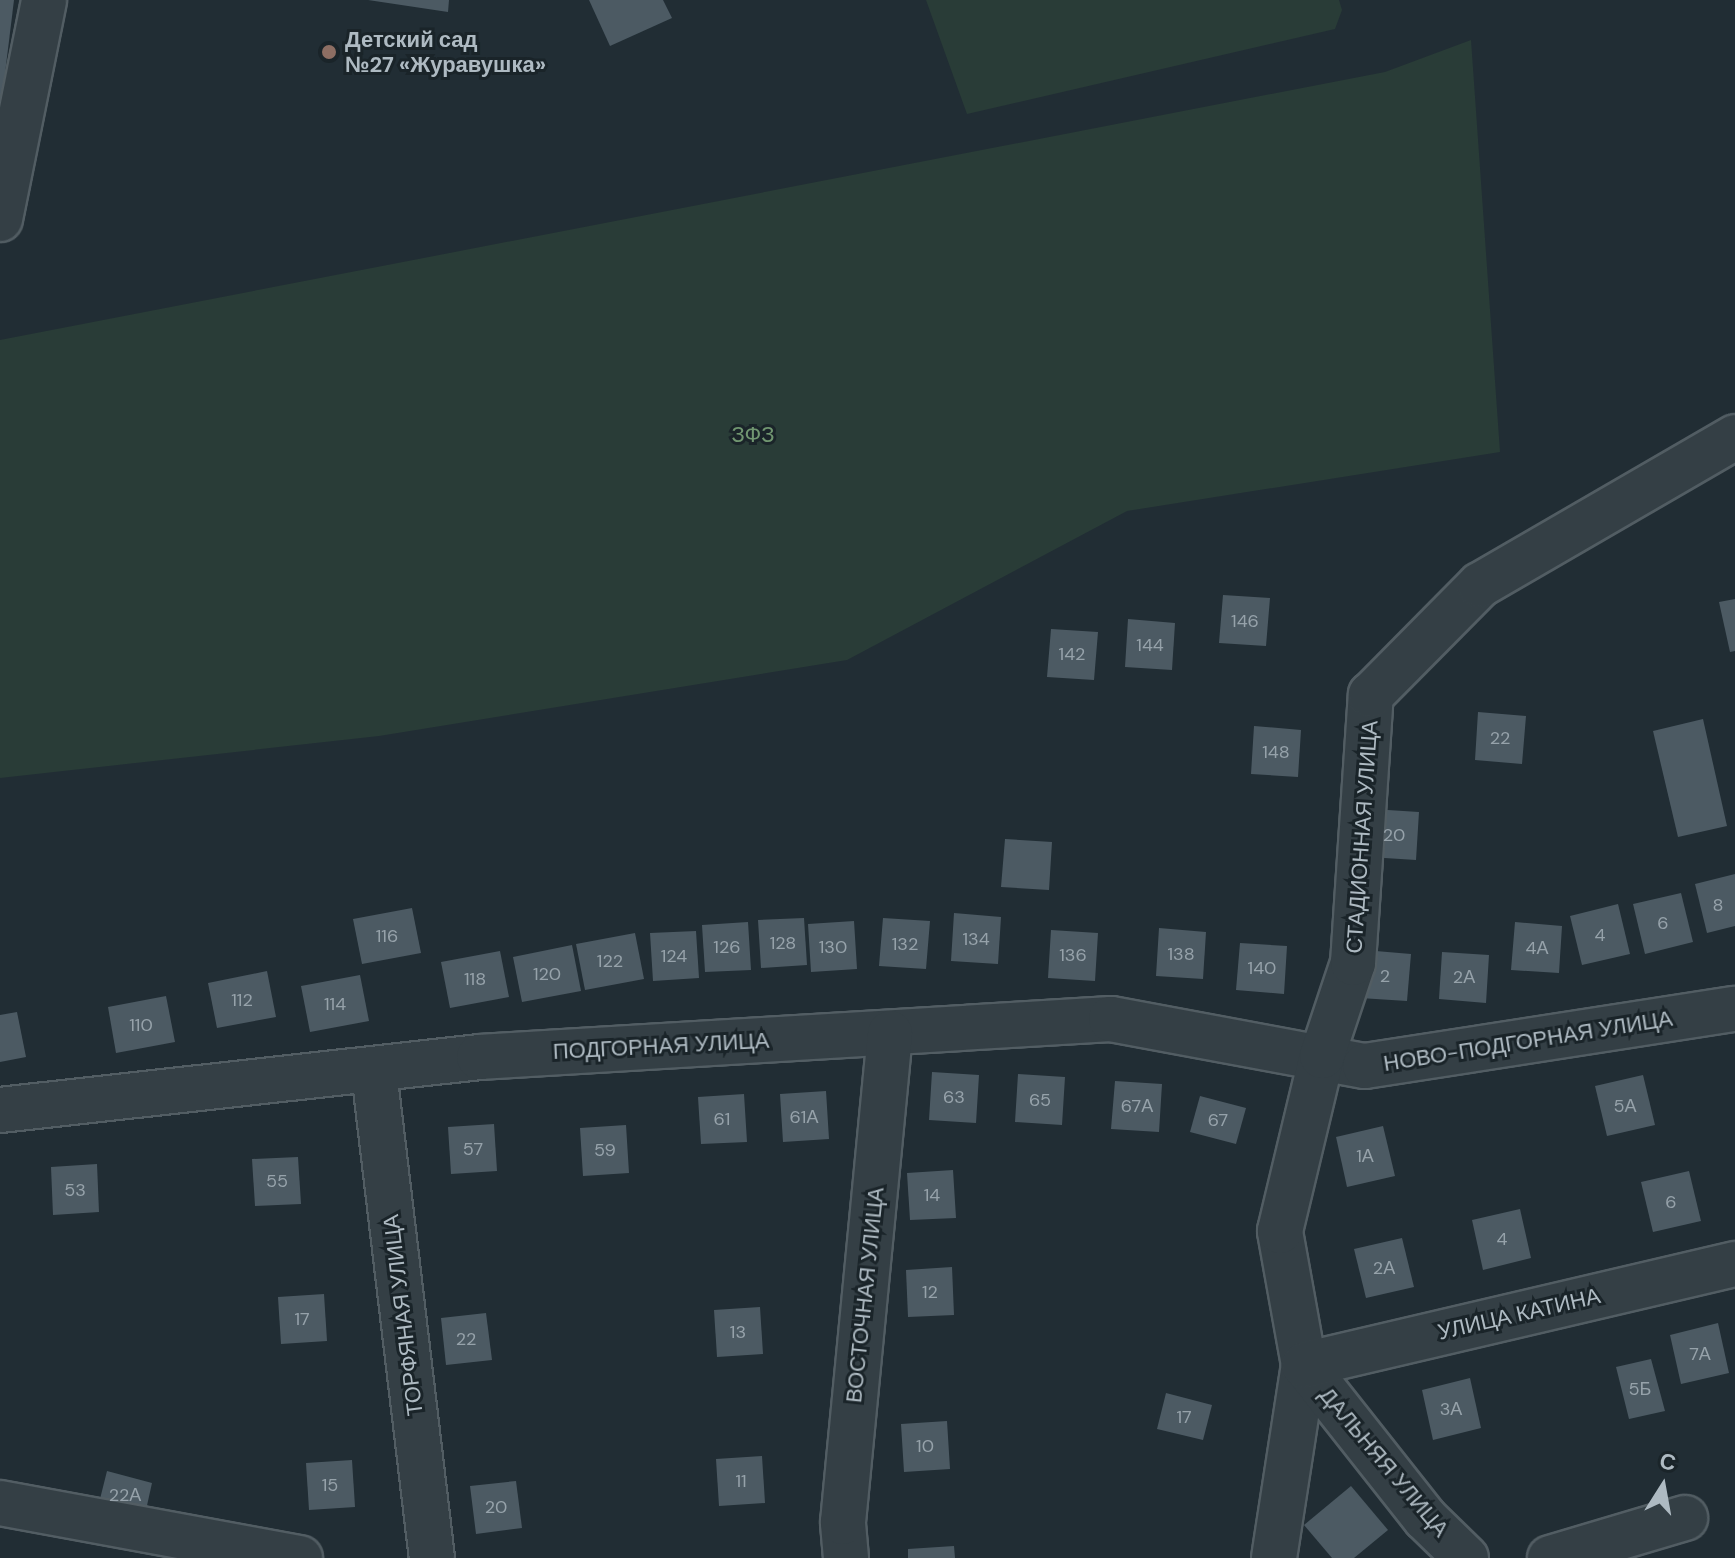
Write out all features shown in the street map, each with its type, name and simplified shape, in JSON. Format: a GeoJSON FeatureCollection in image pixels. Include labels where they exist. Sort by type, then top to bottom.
{"type":"FeatureCollection","features":[{"type":"Feature","properties":{"kind":"street"},"geometry":{"type":"LineString","coordinates":[[0,219],[44,0]]}},
{"type":"Feature","properties":{"kind":"street","name":"СТАДИОННАЯ УЛИЦА"},"geometry":{"type":"LineString","coordinates":[[1274,1558],[1304,1365],[1280,1231],[1322,1056],[1353,963],[1371,695],[1480,585],[1735,437]]}},
{"type":"Feature","properties":{"kind":"street","name":"НОВО-ПОДГОРНАЯ УЛИЦА"},"geometry":{"type":"LineString","coordinates":[[1322,1056],[1365,1066],[1735,1009]]}},
{"type":"Feature","properties":{"kind":"street","name":"ПОДГОРНАЯ УЛИЦА"},"geometry":{"type":"LineString","coordinates":[[0,1110],[374,1072],[479,1057],[1111,1019],[1322,1056]]}},
{"type":"Feature","properties":{"kind":"street","name":"ВОСТОЧНАЯ УЛИЦА"},"geometry":{"type":"LineString","coordinates":[[846,1558],[843,1522],[890,1033]]}},
{"type":"Feature","properties":{"kind":"street","name":"ТОРФЯНАЯ УЛИЦА"},"geometry":{"type":"LineString","coordinates":[[374,1072],[432,1558]]}},
{"type":"Feature","properties":{"kind":"street","name":"УЛИЦА КАТИНА"},"geometry":{"type":"LineString","coordinates":[[1304,1365],[1735,1264]]}},
{"type":"Feature","properties":{"kind":"street","name":"ДАЛЬНЯЯ УЛИЦА"},"geometry":{"type":"LineString","coordinates":[[1304,1365],[1425,1518],[1466,1558]]}},
{"type":"Feature","properties":{"kind":"street"},"geometry":{"type":"LineString","coordinates":[[0,1503],[300,1558]]}},
{"type":"Feature","properties":{"kind":"street"},"geometry":{"type":"LineString","coordinates":[[1550,1558],[1685,1518]]}},
{"type":"Feature","properties":{"kind":"green space"},"geometry":{"type":"Polygon","coordinates":[[[926,0],[1339,0],[1342,10],[1335,29],[967,114],[926,0]]]}},
{"type":"Feature","properties":{"kind":"green space","name":"ЗФЗ"},"geometry":{"type":"Polygon","coordinates":[[[1471,40],[1500,452],[1127,511],[847,660],[379,736],[0,778],[0,340],[1385,72],[1471,40]]]}},
{"type":"Feature","properties":{"kind":"building"},"geometry":{"type":"Polygon","coordinates":[[[0,0],[14,0],[2,98],[0,98],[0,0]]]}},
{"type":"Feature","properties":{"kind":"building"},"geometry":{"type":"Polygon","coordinates":[[[368,0],[449,0],[448,12],[368,0]]]}},
{"type":"Feature","properties":{"kind":"building"},"geometry":{"type":"Polygon","coordinates":[[[589,0],[663,0],[672,18],[610,46],[589,0]]]}},
{"type":"Feature","properties":{"kind":"building"},"geometry":{"type":"Polygon","coordinates":[[[1223,595],[1270,598],[1266,646],[1219,643],[1223,595]]]}},
{"type":"Feature","properties":{"kind":"building"},"geometry":{"type":"Polygon","coordinates":[[[1735,599],[1735,651],[1730,652],[1719,602],[1735,599]]]}},
{"type":"Feature","properties":{"kind":"building"},"geometry":{"type":"Polygon","coordinates":[[[1128,619],[1175,623],[1172,670],[1125,667],[1128,619]]]}},
{"type":"Feature","properties":{"kind":"building"},"geometry":{"type":"Polygon","coordinates":[[[1051,629],[1098,632],[1094,680],[1047,677],[1051,629]]]}},
{"type":"Feature","properties":{"kind":"building"},"geometry":{"type":"Polygon","coordinates":[[[1478,712],[1526,716],[1522,764],[1475,760],[1478,712]]]}},
{"type":"Feature","properties":{"kind":"building"},"geometry":{"type":"Polygon","coordinates":[[[1703,719],[1727,826],[1678,837],[1653,731],[1703,719]]]}},
{"type":"Feature","properties":{"kind":"building"},"geometry":{"type":"Polygon","coordinates":[[[1254,726],[1301,730],[1298,777],[1251,774],[1254,726]]]}},
{"type":"Feature","properties":{"kind":"building"},"geometry":{"type":"Polygon","coordinates":[[[1372,809],[1419,812],[1416,860],[1369,857],[1372,809]]]}},
{"type":"Feature","properties":{"kind":"building"},"geometry":{"type":"Polygon","coordinates":[[[1005,839],[1052,842],[1049,890],[1001,887],[1005,839]]]}},
{"type":"Feature","properties":{"kind":"building"},"geometry":{"type":"Polygon","coordinates":[[[1735,874],[1735,926],[1707,933],[1695,884],[1735,874]]]}},
{"type":"Feature","properties":{"kind":"building"},"geometry":{"type":"Polygon","coordinates":[[[1681,893],[1693,942],[1645,954],[1633,904],[1681,893]]]}},
{"type":"Feature","properties":{"kind":"building"},"geometry":{"type":"Polygon","coordinates":[[[1618,904],[1630,954],[1582,965],[1570,916],[1618,904]]]}},
{"type":"Feature","properties":{"kind":"building"},"geometry":{"type":"Polygon","coordinates":[[[412,908],[421,953],[362,964],[353,919],[412,908]]]}},
{"type":"Feature","properties":{"kind":"building"},"geometry":{"type":"Polygon","coordinates":[[[954,913],[1001,917],[998,964],[951,961],[954,913]]]}},
{"type":"Feature","properties":{"kind":"building"},"geometry":{"type":"Polygon","coordinates":[[[804,918],[807,965],[761,968],[758,920],[804,918]]]}},
{"type":"Feature","properties":{"kind":"building"},"geometry":{"type":"Polygon","coordinates":[[[883,918],[930,921],[926,969],[879,966],[883,918]]]}},
{"type":"Feature","properties":{"kind":"building"},"geometry":{"type":"Polygon","coordinates":[[[854,921],[857,969],[811,972],[808,924],[854,921]]]}},
{"type":"Feature","properties":{"kind":"building"},"geometry":{"type":"Polygon","coordinates":[[[748,922],[751,970],[705,972],[702,925],[748,922]]]}},
{"type":"Feature","properties":{"kind":"building"},"geometry":{"type":"Polygon","coordinates":[[[1515,922],[1562,926],[1559,973],[1511,970],[1515,922]]]}},
{"type":"Feature","properties":{"kind":"building"},"geometry":{"type":"Polygon","coordinates":[[[1159,928],[1206,932],[1203,979],[1156,976],[1159,928]]]}},
{"type":"Feature","properties":{"kind":"building"},"geometry":{"type":"Polygon","coordinates":[[[1051,930],[1098,933],[1095,981],[1048,978],[1051,930]]]}},
{"type":"Feature","properties":{"kind":"building"},"geometry":{"type":"Polygon","coordinates":[[[696,931],[699,978],[653,981],[650,933],[696,931]]]}},
{"type":"Feature","properties":{"kind":"building"},"geometry":{"type":"Polygon","coordinates":[[[635,933],[644,979],[585,990],[576,944],[635,933]]]}},
{"type":"Feature","properties":{"kind":"building"},"geometry":{"type":"Polygon","coordinates":[[[1240,943],[1287,946],[1284,994],[1236,990],[1240,943]]]}},
{"type":"Feature","properties":{"kind":"building"},"geometry":{"type":"Polygon","coordinates":[[[572,945],[581,991],[522,1002],[513,957],[572,945]]]}},
{"type":"Feature","properties":{"kind":"building"},"geometry":{"type":"Polygon","coordinates":[[[1364,950],[1411,954],[1407,1001],[1360,998],[1364,950]]]}},
{"type":"Feature","properties":{"kind":"building"},"geometry":{"type":"Polygon","coordinates":[[[500,951],[509,997],[450,1008],[441,962],[500,951]]]}},
{"type":"Feature","properties":{"kind":"building"},"geometry":{"type":"Polygon","coordinates":[[[1442,952],[1489,955],[1486,1003],[1439,999],[1442,952]]]}},
{"type":"Feature","properties":{"kind":"building"},"geometry":{"type":"Polygon","coordinates":[[[267,971],[276,1017],[217,1028],[208,983],[267,971]]]}},
{"type":"Feature","properties":{"kind":"building"},"geometry":{"type":"Polygon","coordinates":[[[360,975],[369,1021],[310,1032],[301,986],[360,975]]]}},
{"type":"Feature","properties":{"kind":"building"},"geometry":{"type":"Polygon","coordinates":[[[166,996],[175,1042],[116,1053],[108,1007],[166,996]]]}},
{"type":"Feature","properties":{"kind":"building"},"geometry":{"type":"Polygon","coordinates":[[[17,1012],[26,1057],[0,1062],[0,1015],[17,1012]]]}},
{"type":"Feature","properties":{"kind":"building"},"geometry":{"type":"Polygon","coordinates":[[[932,1072],[979,1075],[976,1123],[929,1120],[932,1072]]]}},
{"type":"Feature","properties":{"kind":"building"},"geometry":{"type":"Polygon","coordinates":[[[1018,1074],[1065,1077],[1062,1125],[1015,1122],[1018,1074]]]}},
{"type":"Feature","properties":{"kind":"building"},"geometry":{"type":"Polygon","coordinates":[[[1643,1075],[1655,1125],[1607,1136],[1595,1086],[1643,1075]]]}},
{"type":"Feature","properties":{"kind":"building"},"geometry":{"type":"Polygon","coordinates":[[[1115,1081],[1162,1084],[1159,1132],[1111,1129],[1115,1081]]]}},
{"type":"Feature","properties":{"kind":"building"},"geometry":{"type":"Polygon","coordinates":[[[826,1091],[829,1139],[783,1142],[780,1094],[826,1091]]]}},
{"type":"Feature","properties":{"kind":"building"},"geometry":{"type":"Polygon","coordinates":[[[744,1094],[747,1142],[701,1144],[698,1097],[744,1094]]]}},
{"type":"Feature","properties":{"kind":"building"},"geometry":{"type":"Polygon","coordinates":[[[1200,1096],[1246,1108],[1236,1144],[1190,1132],[1200,1096]]]}},
{"type":"Feature","properties":{"kind":"building"},"geometry":{"type":"Polygon","coordinates":[[[494,1124],[497,1171],[451,1174],[448,1127],[494,1124]]]}},
{"type":"Feature","properties":{"kind":"building"},"geometry":{"type":"Polygon","coordinates":[[[626,1125],[629,1173],[583,1176],[580,1128],[626,1125]]]}},
{"type":"Feature","properties":{"kind":"building"},"geometry":{"type":"Polygon","coordinates":[[[1383,1126],[1395,1176],[1347,1187],[1336,1137],[1383,1126]]]}},
{"type":"Feature","properties":{"kind":"building"},"geometry":{"type":"Polygon","coordinates":[[[298,1157],[301,1204],[255,1206],[252,1159],[298,1157]]]}},
{"type":"Feature","properties":{"kind":"building"},"geometry":{"type":"Polygon","coordinates":[[[97,1164],[99,1212],[53,1215],[51,1167],[97,1164]]]}},
{"type":"Feature","properties":{"kind":"building"},"geometry":{"type":"Polygon","coordinates":[[[953,1170],[956,1218],[910,1220],[907,1173],[953,1170]]]}},
{"type":"Feature","properties":{"kind":"building"},"geometry":{"type":"Polygon","coordinates":[[[1689,1171],[1701,1221],[1653,1232],[1641,1182],[1689,1171]]]}},
{"type":"Feature","properties":{"kind":"building"},"geometry":{"type":"Polygon","coordinates":[[[1520,1209],[1531,1258],[1483,1270],[1472,1220],[1520,1209]]]}},
{"type":"Feature","properties":{"kind":"building"},"geometry":{"type":"Polygon","coordinates":[[[1402,1238],[1414,1287],[1366,1298],[1354,1249],[1402,1238]]]}},
{"type":"Feature","properties":{"kind":"building"},"geometry":{"type":"Polygon","coordinates":[[[952,1267],[954,1315],[908,1317],[906,1270],[952,1267]]]}},
{"type":"Feature","properties":{"kind":"building"},"geometry":{"type":"Polygon","coordinates":[[[324,1294],[327,1341],[281,1344],[278,1297],[324,1294]]]}},
{"type":"Feature","properties":{"kind":"building"},"geometry":{"type":"Polygon","coordinates":[[[760,1307],[763,1354],[717,1357],[714,1310],[760,1307]]]}},
{"type":"Feature","properties":{"kind":"building"},"geometry":{"type":"Polygon","coordinates":[[[486,1313],[492,1360],[446,1365],[441,1318],[486,1313]]]}},
{"type":"Feature","properties":{"kind":"building"},"geometry":{"type":"Polygon","coordinates":[[[1718,1323],[1729,1373],[1681,1384],[1670,1335],[1718,1323]]]}},
{"type":"Feature","properties":{"kind":"building"},"geometry":{"type":"Polygon","coordinates":[[[1651,1359],[1665,1411],[1629,1419],[1616,1367],[1651,1359]]]}},
{"type":"Feature","properties":{"kind":"building"},"geometry":{"type":"Polygon","coordinates":[[[1470,1378],[1481,1428],[1433,1440],[1422,1390],[1470,1378]]]}},
{"type":"Feature","properties":{"kind":"building"},"geometry":{"type":"Polygon","coordinates":[[[1166,1393],[1212,1405],[1203,1440],[1157,1429],[1166,1393]]]}},
{"type":"Feature","properties":{"kind":"building"},"geometry":{"type":"Polygon","coordinates":[[[947,1421],[950,1469],[904,1472],[901,1424],[947,1421]]]}},
{"type":"Feature","properties":{"kind":"building"},"geometry":{"type":"Polygon","coordinates":[[[762,1456],[765,1503],[719,1506],[716,1459],[762,1456]]]}},
{"type":"Feature","properties":{"kind":"building"},"geometry":{"type":"Polygon","coordinates":[[[352,1460],[355,1507],[309,1510],[306,1463],[352,1460]]]}},
{"type":"Feature","properties":{"kind":"building"},"geometry":{"type":"Polygon","coordinates":[[[107,1471],[152,1483],[144,1519],[98,1507],[107,1471]]]}},
{"type":"Feature","properties":{"kind":"building"},"geometry":{"type":"Polygon","coordinates":[[[516,1481],[522,1528],[476,1534],[470,1486],[516,1481]]]}},
{"type":"Feature","properties":{"kind":"building"},"geometry":{"type":"Polygon","coordinates":[[[1351,1486],[1388,1530],[1354,1558],[1332,1558],[1304,1525],[1351,1486]]]}},
{"type":"Feature","properties":{"kind":"building"},"geometry":{"type":"Polygon","coordinates":[[[954,1546],[955,1558],[908,1558],[908,1549],[954,1546]]]}},
{"type":"Feature","properties":{"kind":"place","name":"Детский сад №27 «Журавушка»"},"geometry":{"type":"Point","coordinates":[329,52]}}]}
